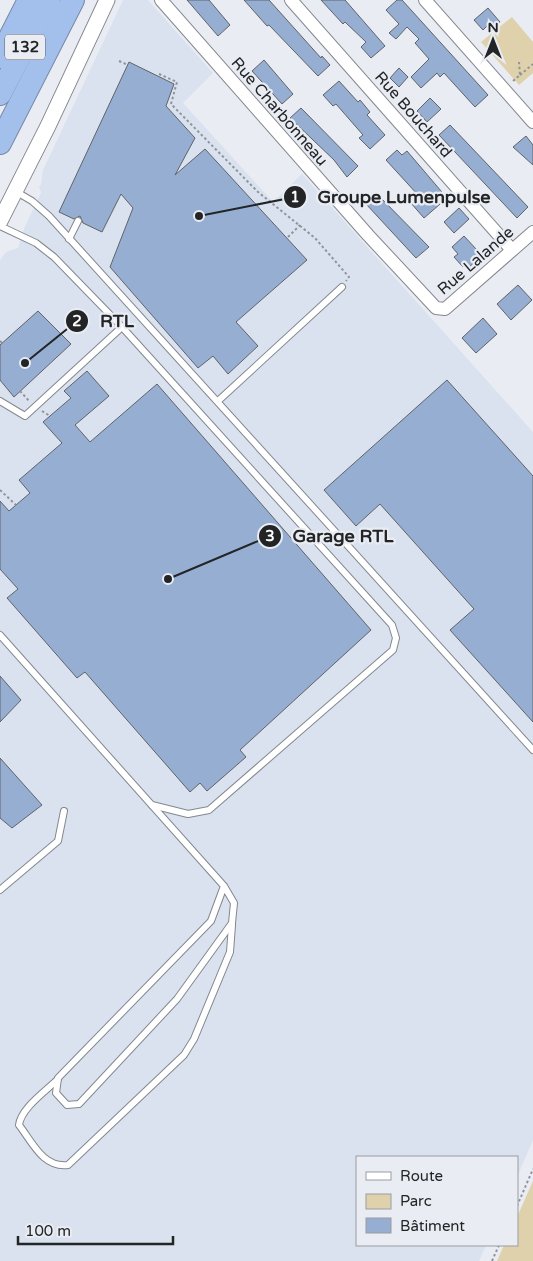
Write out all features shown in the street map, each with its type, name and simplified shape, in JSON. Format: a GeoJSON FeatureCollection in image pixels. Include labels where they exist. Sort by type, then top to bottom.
{"type":"FeatureCollection","features":[{"type":"Feature","properties":{"kind":"highway"},"geometry":{"type":"LineString","coordinates":[[0,57],[29,0]]}},
{"type":"Feature","properties":{"kind":"highway","name":"132"},"geometry":{"type":"LineString","coordinates":[[0,94],[49,0]]}},
{"type":"Feature","properties":{"kind":"highway"},"geometry":{"type":"LineString","coordinates":[[0,119],[61,0]]}},
{"type":"Feature","properties":{"kind":"highway"},"geometry":{"type":"LineString","coordinates":[[0,143],[74,0]]}},
{"type":"Feature","properties":{"kind":"street"},"geometry":{"type":"LineString","coordinates":[[0,221],[107,0]]}},
{"type":"Feature","properties":{"kind":"street","name":"Rue Charbonneau"},"geometry":{"type":"LineString","coordinates":[[161,0],[368,236],[436,308]]}},
{"type":"Feature","properties":{"kind":"street","name":"Rue Bouchard"},"geometry":{"type":"LineString","coordinates":[[291,0],[512,250]]}},
{"type":"Feature","properties":{"kind":"street"},"geometry":{"type":"LineString","coordinates":[[425,0],[533,122]]}},
{"type":"Feature","properties":{"kind":"street","name":"Rue Lalande"},"geometry":{"type":"LineString","coordinates":[[436,308],[445,309],[533,232]]}},
{"type":"Feature","properties":{"kind":"lane"},"geometry":{"type":"LineString","coordinates":[[16,191],[32,200],[44,211],[533,750]]}},
{"type":"Feature","properties":{"kind":"lane"},"geometry":{"type":"LineString","coordinates":[[69,239],[78,221]]}},
{"type":"Feature","properties":{"kind":"lane"},"geometry":{"type":"LineString","coordinates":[[0,226],[30,240],[48,252],[122,327],[392,625],[396,638],[394,650],[209,810],[188,814],[151,804]]}},
{"type":"Feature","properties":{"kind":"lane"},"geometry":{"type":"LineString","coordinates":[[218,401],[342,287]]}},
{"type":"Feature","properties":{"kind":"lane"},"geometry":{"type":"LineString","coordinates":[[0,401],[25,416],[122,327]]}},
{"type":"Feature","properties":{"kind":"lane"},"geometry":{"type":"LineString","coordinates":[[0,635],[224,886],[234,903],[230,952],[194,1039],[184,1055],[68,1165],[59,1166],[47,1162],[19,1125],[20,1118],[211,922],[224,886]]}},
{"type":"Feature","properties":{"kind":"lane"},"geometry":{"type":"LineString","coordinates":[[0,890],[58,840],[64,811]]}},
{"type":"Feature","properties":{"kind":"lane"},"geometry":{"type":"LineString","coordinates":[[58,1078],[56,1093],[67,1105],[79,1104],[177,999],[232,923]]}},
{"type":"Feature","properties":{"kind":"path"},"geometry":{"type":"LineString","coordinates":[[119,61],[128,65]]}},
{"type":"Feature","properties":{"kind":"path"},"geometry":{"type":"LineString","coordinates":[[519,62],[520,75]]}},
{"type":"Feature","properties":{"kind":"path"},"geometry":{"type":"LineString","coordinates":[[504,90],[533,64]]}},
{"type":"Feature","properties":{"kind":"path"},"geometry":{"type":"LineString","coordinates":[[159,74],[177,82],[171,104],[275,208],[300,225],[349,277],[342,287]]}},
{"type":"Feature","properties":{"kind":"path"},"geometry":{"type":"LineString","coordinates":[[288,237],[300,225]]}},
{"type":"Feature","properties":{"kind":"path"},"geometry":{"type":"LineString","coordinates":[[0,490],[16,505]]}},
{"type":"Feature","properties":{"kind":"path"},"geometry":{"type":"LineString","coordinates":[[518,1204],[533,1170]]}},
{"type":"Feature","properties":{"kind":"path"},"geometry":{"type":"LineString","coordinates":[[492,1261],[499,1246]]}},
{"type":"Feature","properties":{"kind":"shaded area"},"geometry":{"type":"Polygon","coordinates":[[[123,0],[148,0],[213,73],[183,103],[273,202],[302,174],[533,432],[533,1140],[518,1175],[518,1156],[356,1156],[356,1246],[486,1246],[479,1261],[0,1261],[0,260],[6,252],[18,248],[25,226],[41,193],[39,186],[41,185],[43,170],[123,0]]]}},
{"type":"Feature","properties":{"kind":"green space"},"geometry":{"type":"Polygon","coordinates":[[[512,17],[533,42],[533,73],[519,85],[481,42],[512,17]]]}},
{"type":"Feature","properties":{"kind":"green space"},"geometry":{"type":"Polygon","coordinates":[[[533,1181],[533,1261],[497,1261],[504,1246],[518,1246],[518,1215],[533,1181]]]}},
{"type":"Feature","properties":{"kind":"building"},"geometry":{"type":"Polygon","coordinates":[[[187,0],[209,0],[230,25],[218,36],[187,0]]]}},
{"type":"Feature","properties":{"kind":"building"},"geometry":{"type":"Polygon","coordinates":[[[244,0],[269,0],[321,58],[322,56],[330,65],[318,76],[269,25],[267,26],[244,0]]]}},
{"type":"Feature","properties":{"kind":"building"},"geometry":{"type":"Polygon","coordinates":[[[321,0],[345,0],[385,46],[371,58],[361,47],[366,42],[345,22],[343,24],[321,0]]]}},
{"type":"Feature","properties":{"kind":"building"},"geometry":{"type":"Polygon","coordinates":[[[397,0],[402,0],[488,95],[475,107],[444,73],[440,77],[437,73],[421,88],[411,77],[429,59],[415,43],[419,39],[407,27],[396,39],[389,33],[399,24],[386,10],[397,0]]]}},
{"type":"Feature","properties":{"kind":"building"},"geometry":{"type":"Polygon","coordinates":[[[488,8],[500,22],[492,29],[488,25],[483,30],[474,20],[488,8]]]}},
{"type":"Feature","properties":{"kind":"building"},"geometry":{"type":"Polygon","coordinates":[[[264,60],[293,94],[282,104],[252,71],[264,60]]]}},
{"type":"Feature","properties":{"kind":"building"},"geometry":{"type":"Polygon","coordinates":[[[129,62],[174,84],[166,106],[195,138],[175,175],[205,149],[307,260],[236,322],[258,346],[228,374],[213,356],[198,368],[110,267],[133,208],[121,194],[102,232],[83,223],[80,216],[74,219],[59,212],[129,62]]]}},
{"type":"Feature","properties":{"kind":"building"},"geometry":{"type":"Polygon","coordinates":[[[399,68],[408,77],[399,87],[390,78],[399,68]]]}},
{"type":"Feature","properties":{"kind":"building"},"geometry":{"type":"Polygon","coordinates":[[[339,81],[358,102],[360,100],[370,112],[367,115],[385,135],[370,149],[359,138],[363,135],[336,104],[333,106],[323,95],[339,81]]]}},
{"type":"Feature","properties":{"kind":"building"},"geometry":{"type":"Polygon","coordinates":[[[430,98],[441,109],[427,122],[417,111],[430,98]]]}},
{"type":"Feature","properties":{"kind":"building"},"geometry":{"type":"Polygon","coordinates":[[[301,108],[358,166],[347,177],[334,160],[290,118],[301,108]]]}},
{"type":"Feature","properties":{"kind":"building"},"geometry":{"type":"Polygon","coordinates":[[[450,125],[528,207],[517,218],[439,135],[450,125]]]}},
{"type":"Feature","properties":{"kind":"building"},"geometry":{"type":"Polygon","coordinates":[[[526,136],[533,145],[533,165],[513,147],[526,136]]]}},
{"type":"Feature","properties":{"kind":"building"},"geometry":{"type":"Polygon","coordinates":[[[397,150],[402,155],[407,151],[447,198],[424,218],[410,202],[418,195],[386,160],[397,150]]]}},
{"type":"Feature","properties":{"kind":"building"},"geometry":{"type":"Polygon","coordinates":[[[377,194],[429,247],[416,258],[366,204],[377,194]]]}},
{"type":"Feature","properties":{"kind":"building"},"geometry":{"type":"Polygon","coordinates":[[[459,208],[469,219],[454,233],[444,222],[459,208]]]}},
{"type":"Feature","properties":{"kind":"building"},"geometry":{"type":"Polygon","coordinates":[[[464,236],[477,250],[475,252],[480,258],[469,267],[466,264],[463,267],[454,257],[458,254],[452,247],[464,236]]]}},
{"type":"Feature","properties":{"kind":"building"},"geometry":{"type":"Polygon","coordinates":[[[518,285],[532,300],[511,320],[497,304],[518,285]]]}},
{"type":"Feature","properties":{"kind":"building"},"geometry":{"type":"Polygon","coordinates":[[[38,311],[71,344],[14,397],[0,380],[0,345],[38,311]]]}},
{"type":"Feature","properties":{"kind":"building"},"geometry":{"type":"Polygon","coordinates":[[[483,318],[497,334],[476,353],[462,338],[483,318]]]}},
{"type":"Feature","properties":{"kind":"building"},"geometry":{"type":"Polygon","coordinates":[[[87,371],[109,396],[75,425],[90,442],[157,384],[371,630],[240,750],[246,757],[207,791],[200,783],[190,792],[85,672],[77,678],[7,598],[18,589],[0,569],[0,501],[9,511],[30,493],[19,480],[62,443],[43,422],[71,398],[64,391],[87,371]]]}},
{"type":"Feature","properties":{"kind":"building"},"geometry":{"type":"Polygon","coordinates":[[[447,380],[533,476],[533,722],[450,630],[474,609],[380,504],[356,526],[324,490],[447,380]]]}},
{"type":"Feature","properties":{"kind":"building"},"geometry":{"type":"Polygon","coordinates":[[[0,676],[21,700],[0,722],[0,676]]]}},
{"type":"Feature","properties":{"kind":"building"},"geometry":{"type":"Polygon","coordinates":[[[0,758],[42,805],[12,828],[0,818],[0,758]]]}},
{"type":"Feature","properties":{"kind":"place","name":"Groupe Lumenpulse"},"geometry":{"type":"Point","coordinates":[199,216]}},
{"type":"Feature","properties":{"kind":"place","name":"RTL"},"geometry":{"type":"Point","coordinates":[25,363]}},
{"type":"Feature","properties":{"kind":"place","name":"Garage RTL"},"geometry":{"type":"Point","coordinates":[168,579]}}]}
